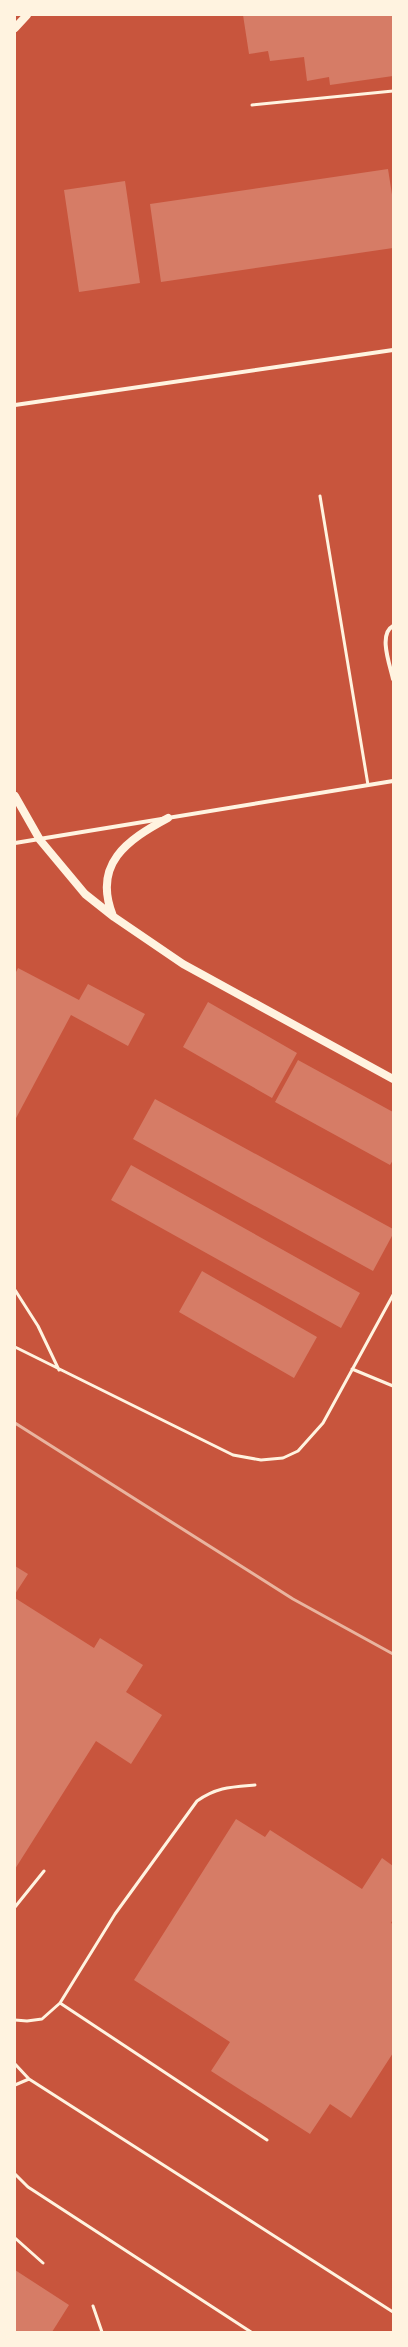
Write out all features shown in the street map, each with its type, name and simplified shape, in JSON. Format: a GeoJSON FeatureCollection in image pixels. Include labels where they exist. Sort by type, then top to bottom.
{"type":"FeatureCollection","features":[{"type":"Feature","properties":{"kind":"main road"},"geometry":{"type":"LineString","coordinates":[[15,28],[26,15]]}},
{"type":"Feature","properties":{"kind":"main road"},"geometry":{"type":"LineString","coordinates":[[15,796],[40,840],[85,894],[114,917],[183,964],[393,1079]]}},
{"type":"Feature","properties":{"kind":"main road"},"geometry":{"type":"LineString","coordinates":[[114,917],[107,901],[106,886],[112,864],[125,844],[141,832],[168,818]]}},
{"type":"Feature","properties":{"kind":"street"},"geometry":{"type":"LineString","coordinates":[[15,405],[393,350]]}},
{"type":"Feature","properties":{"kind":"street"},"geometry":{"type":"LineString","coordinates":[[393,626],[389,628],[385,637],[393,678]]}},
{"type":"Feature","properties":{"kind":"street"},"geometry":{"type":"LineString","coordinates":[[15,843],[393,781]]}},
{"type":"Feature","properties":{"kind":"lane"},"geometry":{"type":"LineString","coordinates":[[252,105],[393,91]]}},
{"type":"Feature","properties":{"kind":"lane"},"geometry":{"type":"LineString","coordinates":[[320,496],[368,785]]}},
{"type":"Feature","properties":{"kind":"lane"},"geometry":{"type":"LineString","coordinates":[[15,1290],[38,1326],[59,1370]]}},
{"type":"Feature","properties":{"kind":"lane"},"geometry":{"type":"LineString","coordinates":[[15,1347],[233,1455],[261,1460],[283,1458],[298,1451],[323,1423],[393,1296]]}},
{"type":"Feature","properties":{"kind":"lane"},"geometry":{"type":"LineString","coordinates":[[352,1369],[393,1386]]}},
{"type":"Feature","properties":{"kind":"lane"},"geometry":{"type":"LineString","coordinates":[[15,2020],[27,2021],[42,2018],[60,2003],[115,1914],[197,1801],[210,1792],[225,1788],[255,1785]]}},
{"type":"Feature","properties":{"kind":"lane"},"geometry":{"type":"LineString","coordinates":[[15,1907],[44,1871]]}},
{"type":"Feature","properties":{"kind":"lane"},"geometry":{"type":"LineString","coordinates":[[60,2003],[267,2140]]}},
{"type":"Feature","properties":{"kind":"lane"},"geometry":{"type":"LineString","coordinates":[[15,2064],[28,2079],[393,2312]]}},
{"type":"Feature","properties":{"kind":"lane"},"geometry":{"type":"LineString","coordinates":[[15,2085],[28,2079]]}},
{"type":"Feature","properties":{"kind":"lane"},"geometry":{"type":"LineString","coordinates":[[15,2174],[28,2188],[251,2332]]}},
{"type":"Feature","properties":{"kind":"lane"},"geometry":{"type":"LineString","coordinates":[[15,2238],[42,2263]]}},
{"type":"Feature","properties":{"kind":"lane"},"geometry":{"type":"LineString","coordinates":[[93,2306],[102,2332]]}},
{"type":"Feature","properties":{"kind":"building"},"geometry":{"type":"Polygon","coordinates":[[[243,15],[393,15],[393,76],[330,85],[329,77],[307,81],[304,57],[270,61],[268,51],[249,54],[243,15]]]}},
{"type":"Feature","properties":{"kind":"building"},"geometry":{"type":"Polygon","coordinates":[[[388,169],[393,201],[393,248],[161,282],[150,204],[388,169]]]}},
{"type":"Feature","properties":{"kind":"building"},"geometry":{"type":"Polygon","coordinates":[[[125,181],[140,283],[79,292],[64,190],[125,181]]]}},
{"type":"Feature","properties":{"kind":"building"},"geometry":{"type":"Polygon","coordinates":[[[18,968],[79,1000],[88,984],[145,1014],[128,1046],[71,1015],[15,1120],[15,974],[18,968]]]}},
{"type":"Feature","properties":{"kind":"building"},"geometry":{"type":"Polygon","coordinates":[[[208,1002],[297,1053],[272,1098],[183,1047],[208,1002]]]}},
{"type":"Feature","properties":{"kind":"building"},"geometry":{"type":"Polygon","coordinates":[[[298,1060],[393,1112],[393,1160],[390,1165],[275,1102],[298,1060]]]}},
{"type":"Feature","properties":{"kind":"building"},"geometry":{"type":"Polygon","coordinates":[[[155,1099],[393,1229],[393,1234],[373,1271],[133,1139],[155,1099]]]}},
{"type":"Feature","properties":{"kind":"building"},"geometry":{"type":"Polygon","coordinates":[[[131,1165],[360,1293],[341,1328],[111,1200],[131,1165]]]}},
{"type":"Feature","properties":{"kind":"building"},"geometry":{"type":"Polygon","coordinates":[[[202,1271],[317,1337],[294,1378],[179,1312],[202,1271]]]}},
{"type":"Feature","properties":{"kind":"building"},"geometry":{"type":"Polygon","coordinates":[[[15,1566],[28,1574],[15,1594],[15,1566]]]}},
{"type":"Feature","properties":{"kind":"building"},"geometry":{"type":"Polygon","coordinates":[[[15,1598],[94,1648],[100,1638],[143,1665],[126,1692],[162,1715],[131,1764],[96,1741],[15,1869],[15,1598]]]}},
{"type":"Feature","properties":{"kind":"building"},"geometry":{"type":"Polygon","coordinates":[[[236,1819],[265,1837],[270,1830],[362,1889],[382,1858],[393,1866],[393,1919],[391,1923],[393,1924],[393,2053],[351,2118],[330,2104],[310,2134],[211,2071],[230,2042],[134,1980],[236,1819]]]}},
{"type":"Feature","properties":{"kind":"building"},"geometry":{"type":"Polygon","coordinates":[[[15,2270],[69,2305],[52,2332],[15,2332],[15,2270]]]}},
{"type":"Feature","properties":{"kind":"railway"},"geometry":{"type":"LineString","coordinates":[[15,1423],[293,1599],[393,1654]]}}]}
